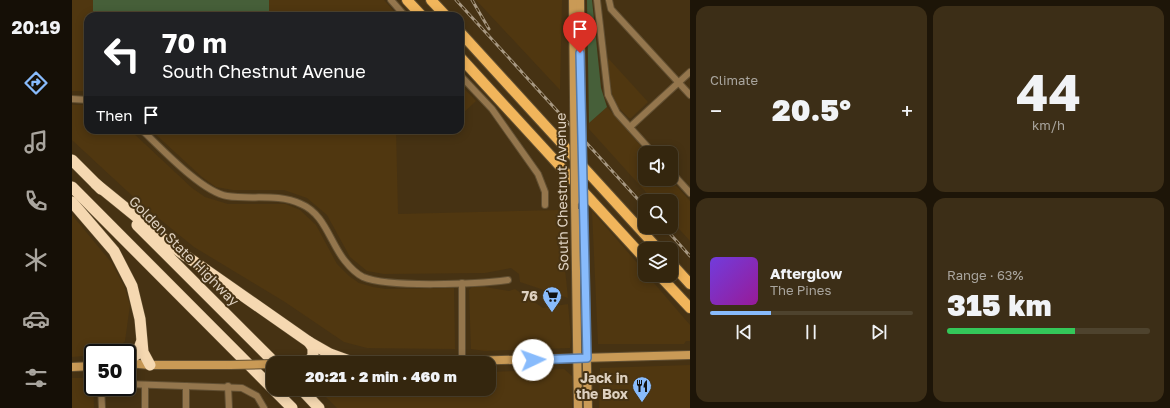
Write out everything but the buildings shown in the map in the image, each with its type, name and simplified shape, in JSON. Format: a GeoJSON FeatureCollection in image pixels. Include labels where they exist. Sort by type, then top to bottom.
{"type":"FeatureCollection","features":[{"type":"Feature","properties":{"kind":"highway","name":"Golden State Highway"},"geometry":{"type":"LineString","coordinates":[[72,160],[267,356]]}},
{"type":"Feature","properties":{"kind":"highway"},"geometry":{"type":"LineString","coordinates":[[96,184],[176,249],[309,342],[336,356]]}},
{"type":"Feature","properties":{"kind":"highway"},"geometry":{"type":"LineString","coordinates":[[72,187],[266,382]]}},
{"type":"Feature","properties":{"kind":"highway"},"geometry":{"type":"LineString","coordinates":[[72,202],[114,251],[132,286],[140,319],[143,352],[150,365]]}},
{"type":"Feature","properties":{"kind":"highway"},"geometry":{"type":"LineString","coordinates":[[309,342],[313,348],[313,356]]}},
{"type":"Feature","properties":{"kind":"highway"},"geometry":{"type":"LineString","coordinates":[[136,355],[141,343]]}},
{"type":"Feature","properties":{"kind":"highway"},"geometry":{"type":"LineString","coordinates":[[280,396],[292,408]]}},
{"type":"Feature","properties":{"kind":"highway"},"geometry":{"type":"LineString","coordinates":[[308,396],[319,408]]}},
{"type":"Feature","properties":{"kind":"main road"},"geometry":{"type":"LineString","coordinates":[[408,0],[418,12]]}},
{"type":"Feature","properties":{"kind":"main road"},"geometry":{"type":"LineString","coordinates":[[431,0],[442,12]]}},
{"type":"Feature","properties":{"kind":"main road","name":"South Chestnut Avenue"},"geometry":{"type":"LineString","coordinates":[[573,0],[578,408]]}},
{"type":"Feature","properties":{"kind":"main road","name":"South Chestnut Avenue"},"geometry":{"type":"LineString","coordinates":[[580,0],[588,408]]}},
{"type":"Feature","properties":{"kind":"main road"},"geometry":{"type":"LineString","coordinates":[[464,36],[652,242]]}},
{"type":"Feature","properties":{"kind":"main road"},"geometry":{"type":"LineString","coordinates":[[464,61],[638,251]]}},
{"type":"Feature","properties":{"kind":"main road"},"geometry":{"type":"LineString","coordinates":[[678,271],[690,284]]}},
{"type":"Feature","properties":{"kind":"main road"},"geometry":{"type":"LineString","coordinates":[[666,282],[690,308]]}},
{"type":"Feature","properties":{"kind":"main road"},"geometry":{"type":"LineString","coordinates":[[496,361],[690,355]]}},
{"type":"Feature","properties":{"kind":"main road"},"geometry":{"type":"LineString","coordinates":[[136,363],[150,365],[266,363]]}},
{"type":"Feature","properties":{"kind":"main road"},"geometry":{"type":"LineString","coordinates":[[136,368],[150,365]]}},
{"type":"Feature","properties":{"kind":"main road"},"geometry":{"type":"LineString","coordinates":[[72,367],[84,366]]}},
{"type":"Feature","properties":{"kind":"street"},"geometry":{"type":"LineString","coordinates":[[390,0],[401,12]]}},
{"type":"Feature","properties":{"kind":"street"},"geometry":{"type":"LineString","coordinates":[[597,0],[608,95],[617,113],[648,146]]}},
{"type":"Feature","properties":{"kind":"street"},"geometry":{"type":"LineString","coordinates":[[609,1],[611,9],[690,95]]}},
{"type":"Feature","properties":{"kind":"street"},"geometry":{"type":"LineString","coordinates":[[630,127],[690,72]]}},
{"type":"Feature","properties":{"kind":"street"},"geometry":{"type":"LineString","coordinates":[[464,79],[492,109],[538,174],[545,192],[545,205]]}},
{"type":"Feature","properties":{"kind":"street"},"geometry":{"type":"LineString","coordinates":[[72,98],[84,100]]}},
{"type":"Feature","properties":{"kind":"street"},"geometry":{"type":"LineString","coordinates":[[146,134],[207,189],[226,196],[282,197],[303,204],[320,219],[345,261],[362,276],[383,283],[462,283],[508,280]]}},
{"type":"Feature","properties":{"kind":"street"},"geometry":{"type":"LineString","coordinates":[[678,180],[690,193]]}},
{"type":"Feature","properties":{"kind":"street"},"geometry":{"type":"LineString","coordinates":[[462,283],[462,356]]}},
{"type":"Feature","properties":{"kind":"street"},"geometry":{"type":"LineString","coordinates":[[136,384],[228,386],[249,390],[257,396],[264,408]]}},
{"type":"Feature","properties":{"kind":"street"},"geometry":{"type":"LineString","coordinates":[[145,385],[145,408]]}},
{"type":"Feature","properties":{"kind":"street"},"geometry":{"type":"LineString","coordinates":[[186,386],[186,408]]}},
{"type":"Feature","properties":{"kind":"street"},"geometry":{"type":"LineString","coordinates":[[228,386],[229,408]]}},
{"type":"Feature","properties":{"kind":"street"},"geometry":{"type":"LineString","coordinates":[[101,396],[102,408]]}},
{"type":"Feature","properties":{"kind":"shaded area"},"geometry":{"type":"Polygon","coordinates":[[[72,0],[93,0],[94,12],[84,12],[84,91],[72,91],[72,0]]]}},
{"type":"Feature","properties":{"kind":"shaded area"},"geometry":{"type":"Polygon","coordinates":[[[269,0],[384,0],[394,12],[269,12],[269,0]]]}},
{"type":"Feature","properties":{"kind":"shaded area"},"geometry":{"type":"Polygon","coordinates":[[[476,0],[562,0],[560,90],[476,0]]]}},
{"type":"Feature","properties":{"kind":"shaded area"},"geometry":{"type":"Polygon","coordinates":[[[607,57],[648,102],[631,118],[629,118],[618,107],[612,94],[607,57]]]}},
{"type":"Feature","properties":{"kind":"shaded area"},"geometry":{"type":"Polygon","coordinates":[[[464,88],[476,101],[464,112],[464,88]]]}},
{"type":"Feature","properties":{"kind":"shaded area"},"geometry":{"type":"Polygon","coordinates":[[[72,105],[84,105],[84,134],[134,134],[192,188],[205,197],[228,204],[285,204],[300,210],[316,225],[337,264],[349,276],[359,283],[386,289],[454,288],[455,349],[367,348],[344,342],[285,302],[194,247],[140,203],[72,140],[72,105]]]}},
{"type":"Feature","properties":{"kind":"shaded area"},"geometry":{"type":"Polygon","coordinates":[[[607,107],[641,146],[638,146],[638,183],[589,129],[589,123],[607,107]]]}},
{"type":"Feature","properties":{"kind":"shaded area"},"geometry":{"type":"Polygon","coordinates":[[[155,134],[396,134],[398,214],[559,210],[568,298],[520,282],[519,274],[511,268],[485,273],[384,274],[367,271],[350,257],[327,215],[307,198],[284,190],[233,190],[216,187],[202,177],[155,134]]]}},
{"type":"Feature","properties":{"kind":"shaded area"},"geometry":{"type":"Polygon","coordinates":[[[640,186],[676,186],[690,201],[690,241],[678,228],[678,194],[648,194],[640,186]]]}},
{"type":"Feature","properties":{"kind":"shaded area"},"geometry":{"type":"Polygon","coordinates":[[[592,211],[638,264],[638,282],[653,282],[690,325],[690,341],[686,341],[684,344],[598,344],[592,211]]]}},
{"type":"Feature","properties":{"kind":"shaded area"},"geometry":{"type":"Polygon","coordinates":[[[72,215],[111,262],[124,286],[130,305],[125,341],[122,344],[84,344],[84,356],[72,357],[72,215]]]}},
{"type":"Feature","properties":{"kind":"shaded area"},"geometry":{"type":"Polygon","coordinates":[[[472,287],[485,287],[509,291],[515,289],[543,308],[568,304],[571,337],[570,348],[485,351],[471,349],[469,290],[472,287]]]}},
{"type":"Feature","properties":{"kind":"shaded area"},"geometry":{"type":"Polygon","coordinates":[[[690,365],[690,408],[599,408],[600,368],[690,365]]]}},
{"type":"Feature","properties":{"kind":"shaded area"},"geometry":{"type":"Polygon","coordinates":[[[564,369],[572,376],[572,408],[337,408],[325,396],[496,396],[496,372],[564,369]]]}},
{"type":"Feature","properties":{"kind":"shaded area"},"geometry":{"type":"Polygon","coordinates":[[[72,378],[84,378],[84,396],[94,396],[94,408],[72,408],[72,378]]]}},
{"type":"Feature","properties":{"kind":"green space"},"geometry":{"type":"Polygon","coordinates":[[[93,0],[269,0],[269,12],[93,11],[93,0]]]}},
{"type":"Feature","properties":{"kind":"green space"},"geometry":{"type":"Polygon","coordinates":[[[587,0],[592,0],[601,88],[607,107],[589,123],[587,0]]]}},
{"type":"Feature","properties":{"kind":"railway"},"geometry":{"type":"LineString","coordinates":[[456,0],[638,199]]}},
{"type":"Feature","properties":{"kind":"railway"},"geometry":{"type":"LineString","coordinates":[[472,0],[489,29]]}},
{"type":"Feature","properties":{"kind":"railway"},"geometry":{"type":"LineString","coordinates":[[670,234],[690,256]]}},
{"type":"Feature","properties":{"kind":"place","name":"76"},"geometry":{"type":"Point","coordinates":[552,313]}},
{"type":"Feature","properties":{"kind":"place","name":"Jack in the Box"},"geometry":{"type":"Point","coordinates":[642,403]}},
{"type":"Feature","properties":{"kind":"route"},"geometry":{"type":"LineString","coordinates":[[533,360],[587,358],[580,53]]}}]}
